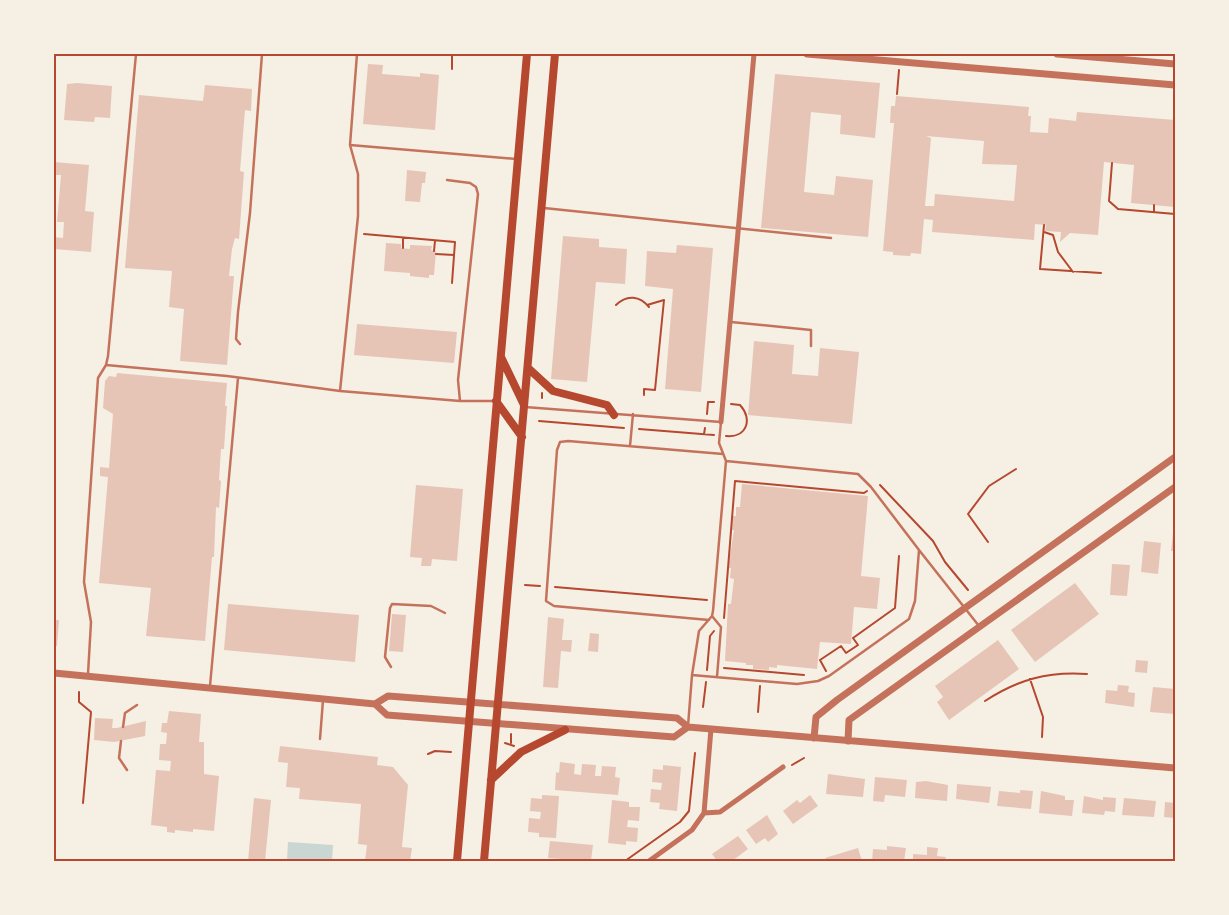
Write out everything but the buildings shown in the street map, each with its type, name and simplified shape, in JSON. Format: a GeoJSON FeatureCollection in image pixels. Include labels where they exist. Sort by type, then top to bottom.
{"type":"FeatureCollection","features":[{"type":"Feature","properties":{"kind":"main road"},"geometry":{"type":"LineString","coordinates":[[457,861],[527,54]]}},
{"type":"Feature","properties":{"kind":"main road"},"geometry":{"type":"LineString","coordinates":[[484,861],[490,780],[500,704],[555,54]]}},
{"type":"Feature","properties":{"kind":"main road"},"geometry":{"type":"LineString","coordinates":[[500,355],[525,407]]}},
{"type":"Feature","properties":{"kind":"main road"},"geometry":{"type":"LineString","coordinates":[[528,368],[553,391],[607,405],[614,415]]}},
{"type":"Feature","properties":{"kind":"main road"},"geometry":{"type":"LineString","coordinates":[[496,401],[522,437]]}},
{"type":"Feature","properties":{"kind":"main road"},"geometry":{"type":"LineString","coordinates":[[490,780],[521,752],[565,730]]}},
{"type":"Feature","properties":{"kind":"street"},"geometry":{"type":"LineString","coordinates":[[721,422],[754,54]]}},
{"type":"Feature","properties":{"kind":"street"},"geometry":{"type":"LineString","coordinates":[[807,54],[1175,85]]}},
{"type":"Feature","properties":{"kind":"street"},"geometry":{"type":"LineString","coordinates":[[1057,54],[1175,64]]}},
{"type":"Feature","properties":{"kind":"street"},"geometry":{"type":"LineString","coordinates":[[814,738],[816,717],[820,713],[964,607],[1175,457]]}},
{"type":"Feature","properties":{"kind":"street"},"geometry":{"type":"LineString","coordinates":[[848,741],[849,720],[1175,486]]}},
{"type":"Feature","properties":{"kind":"street"},"geometry":{"type":"LineString","coordinates":[[54,673],[376,704],[387,715],[468,722],[674,737],[688,728],[711,729],[1175,768]]}},
{"type":"Feature","properties":{"kind":"street"},"geometry":{"type":"LineString","coordinates":[[376,704],[388,696],[500,704],[677,718],[688,728]]}},
{"type":"Feature","properties":{"kind":"street"},"geometry":{"type":"LineString","coordinates":[[649,861],[692,830],[704,813],[711,729]]}},
{"type":"Feature","properties":{"kind":"street"},"geometry":{"type":"LineString","coordinates":[[704,813],[720,812],[782,768]]}},
{"type":"Feature","properties":{"kind":"lane"},"geometry":{"type":"LineString","coordinates":[[88,676],[91,622],[84,582],[98,378],[106,366],[136,54]]}},
{"type":"Feature","properties":{"kind":"lane"},"geometry":{"type":"LineString","coordinates":[[240,344],[236,339],[238,312],[250,213],[262,54]]}},
{"type":"Feature","properties":{"kind":"lane"},"geometry":{"type":"LineString","coordinates":[[340,392],[356,234],[358,174],[350,145],[357,54]]}},
{"type":"Feature","properties":{"kind":"lane"},"geometry":{"type":"LineString","coordinates":[[350,145],[517,160]]}},
{"type":"Feature","properties":{"kind":"lane"},"geometry":{"type":"LineString","coordinates":[[447,180],[470,183],[476,187],[478,194],[458,380],[460,401]]}},
{"type":"Feature","properties":{"kind":"lane"},"geometry":{"type":"LineString","coordinates":[[543,208],[831,238]]}},
{"type":"Feature","properties":{"kind":"lane"},"geometry":{"type":"LineString","coordinates":[[731,322],[812,330],[810,346]]}},
{"type":"Feature","properties":{"kind":"lane"},"geometry":{"type":"LineString","coordinates":[[106,366],[238,378],[340,392],[460,401],[496,401]]}},
{"type":"Feature","properties":{"kind":"lane"},"geometry":{"type":"LineString","coordinates":[[210,687],[238,378]]}},
{"type":"Feature","properties":{"kind":"lane"},"geometry":{"type":"LineString","coordinates":[[525,407],[721,422],[720,443],[726,461],[712,616],[699,631],[692,675],[688,728]]}},
{"type":"Feature","properties":{"kind":"lane"},"geometry":{"type":"LineString","coordinates":[[630,446],[633,414]]}},
{"type":"Feature","properties":{"kind":"lane"},"geometry":{"type":"LineString","coordinates":[[709,620],[554,606],[546,602],[546,586],[558,446],[560,442],[568,441],[723,454]]}},
{"type":"Feature","properties":{"kind":"lane"},"geometry":{"type":"LineString","coordinates":[[726,461],[858,474],[871,487],[918,550],[980,627]]}},
{"type":"Feature","properties":{"kind":"lane"},"geometry":{"type":"LineString","coordinates":[[692,675],[797,684],[818,681],[829,676],[909,619],[915,601],[918,550]]}},
{"type":"Feature","properties":{"kind":"lane"},"geometry":{"type":"LineString","coordinates":[[391,667],[385,657],[392,604],[431,606],[445,613]]}},
{"type":"Feature","properties":{"kind":"lane"},"geometry":{"type":"LineString","coordinates":[[712,616],[720,627],[717,677]]}},
{"type":"Feature","properties":{"kind":"lane"},"geometry":{"type":"LineString","coordinates":[[320,738],[323,698]]}},
{"type":"Feature","properties":{"kind":"lane"},"geometry":{"type":"LineString","coordinates":[[123,727],[125,713],[137,705]]}},
{"type":"Feature","properties":{"kind":"lane"},"geometry":{"type":"LineString","coordinates":[[121,741],[119,758],[127,770]]}},
{"type":"Feature","properties":{"kind":"path"},"geometry":{"type":"LineString","coordinates":[[452,54],[452,69]]}},
{"type":"Feature","properties":{"kind":"path"},"geometry":{"type":"LineString","coordinates":[[897,94],[899,70]]}},
{"type":"Feature","properties":{"kind":"path"},"geometry":{"type":"LineString","coordinates":[[1112,163],[1109,201],[1111,205],[1118,209],[1175,214]]}},
{"type":"Feature","properties":{"kind":"path"},"geometry":{"type":"LineString","coordinates":[[1154,205],[1154,212]]}},
{"type":"Feature","properties":{"kind":"path"},"geometry":{"type":"LineString","coordinates":[[1044,225],[1040,269],[1101,274]]}},
{"type":"Feature","properties":{"kind":"path"},"geometry":{"type":"LineString","coordinates":[[1044,232],[1054,235],[1058,252],[1072,272]]}},
{"type":"Feature","properties":{"kind":"path"},"geometry":{"type":"LineString","coordinates":[[356,234],[456,242],[452,283]]}},
{"type":"Feature","properties":{"kind":"path"},"geometry":{"type":"LineString","coordinates":[[402,248],[403,238]]}},
{"type":"Feature","properties":{"kind":"path"},"geometry":{"type":"LineString","coordinates":[[434,251],[435,241]]}},
{"type":"Feature","properties":{"kind":"path"},"geometry":{"type":"LineString","coordinates":[[436,254],[454,255]]}},
{"type":"Feature","properties":{"kind":"path"},"geometry":{"type":"LineString","coordinates":[[616,305],[622,299],[631,298],[644,301],[649,307]]}},
{"type":"Feature","properties":{"kind":"path"},"geometry":{"type":"LineString","coordinates":[[644,395],[644,389],[655,390],[664,300],[647,304]]}},
{"type":"Feature","properties":{"kind":"path"},"geometry":{"type":"LineString","coordinates":[[534,392],[542,393]]}},
{"type":"Feature","properties":{"kind":"path"},"geometry":{"type":"LineString","coordinates":[[988,542],[968,514],[989,486],[1016,469]]}},
{"type":"Feature","properties":{"kind":"path"},"geometry":{"type":"LineString","coordinates":[[735,481],[864,492],[877,482],[933,541],[946,562],[968,590]]}},
{"type":"Feature","properties":{"kind":"path"},"geometry":{"type":"LineString","coordinates":[[829,676],[820,660],[841,646],[846,653],[858,645],[853,638],[895,608],[899,556]]}},
{"type":"Feature","properties":{"kind":"path"},"geometry":{"type":"LineString","coordinates":[[525,585],[706,600]]}},
{"type":"Feature","properties":{"kind":"path"},"geometry":{"type":"LineString","coordinates":[[707,667],[810,675]]}},
{"type":"Feature","properties":{"kind":"path"},"geometry":{"type":"LineString","coordinates":[[819,672],[825,669]]}},
{"type":"Feature","properties":{"kind":"path"},"geometry":{"type":"LineString","coordinates":[[985,701],[1009,686],[1030,678],[1046,674],[1087,674]]}},
{"type":"Feature","properties":{"kind":"path"},"geometry":{"type":"LineString","coordinates":[[1030,678],[1043,717],[1042,737]]}},
{"type":"Feature","properties":{"kind":"path"},"geometry":{"type":"LineString","coordinates":[[758,712],[760,681]]}},
{"type":"Feature","properties":{"kind":"path"},"geometry":{"type":"LineString","coordinates":[[79,692],[78,702],[91,712],[83,803]]}},
{"type":"Feature","properties":{"kind":"path"},"geometry":{"type":"LineString","coordinates":[[506,743],[510,743],[511,734]]}},
{"type":"Feature","properties":{"kind":"path"},"geometry":{"type":"LineString","coordinates":[[428,754],[435,750],[451,752]]}},
{"type":"Feature","properties":{"kind":"path"},"geometry":{"type":"LineString","coordinates":[[625,861],[680,822],[689,811],[695,753]]}},
{"type":"Feature","properties":{"kind":"path"},"geometry":{"type":"LineString","coordinates":[[782,768],[789,767],[804,758]]}},
{"type":"Feature","properties":{"kind":"shaded area"},"geometry":{"type":"Polygon","coordinates":[[[288,842],[333,845],[332,861],[287,861],[288,842]]]}}]}
